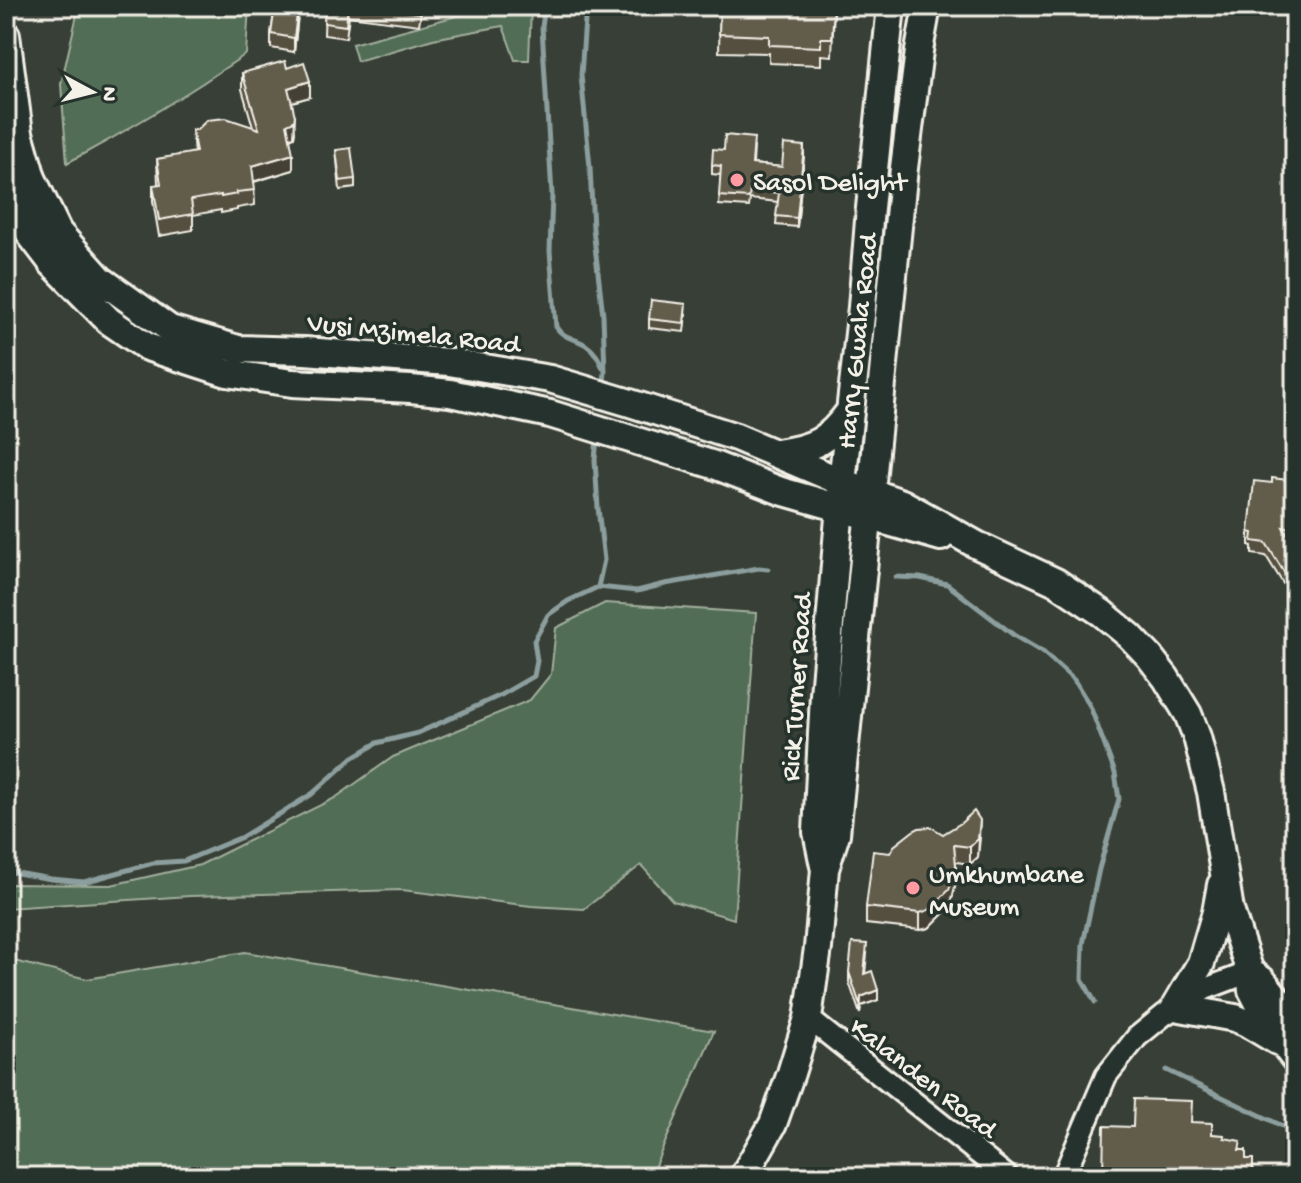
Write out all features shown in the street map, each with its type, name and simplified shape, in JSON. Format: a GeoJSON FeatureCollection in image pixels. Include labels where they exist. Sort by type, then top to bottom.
{"type":"FeatureCollection","features":[{"type":"Feature","properties":{"kind":"main road","name":"Harry Gwala Road"},"geometry":{"type":"LineString","coordinates":[[842,495],[891,6]]}},
{"type":"Feature","properties":{"kind":"main road","name":"Harry Gwala Road"},"geometry":{"type":"LineString","coordinates":[[870,504],[904,168],[927,6]]}},
{"type":"Feature","properties":{"kind":"main road","name":"Vusi Mzimela Road"},"geometry":{"type":"LineString","coordinates":[[6,35],[19,133],[32,178],[58,232],[100,279],[170,329],[238,349],[449,362],[550,379],[736,437],[777,453],[842,495]]}},
{"type":"Feature","properties":{"kind":"main road","name":"Vusi Mzimela Road"},"geometry":{"type":"LineString","coordinates":[[6,180],[30,234],[53,264],[109,321],[147,347],[227,373],[292,383],[450,393],[550,414],[714,465],[781,491],[842,495],[870,504],[930,535],[977,545]]}},
{"type":"Feature","properties":{"kind":"main road"},"geometry":{"type":"LineString","coordinates":[[777,453],[797,450],[828,437],[851,409]]}},
{"type":"Feature","properties":{"kind":"main road"},"geometry":{"type":"LineString","coordinates":[[781,491],[818,520],[836,554]]}},
{"type":"Feature","properties":{"kind":"main road","name":"Rick Turner Road"},"geometry":{"type":"LineString","coordinates":[[825,869],[817,832],[824,695],[842,495]]}},
{"type":"Feature","properties":{"kind":"main road","name":"Vusi Mzimela Road"},"geometry":{"type":"LineString","coordinates":[[870,504],[902,503],[1083,598],[1130,636],[1166,678],[1188,714],[1204,762],[1230,910],[1250,972],[1254,997],[1289,1052]]}},
{"type":"Feature","properties":{"kind":"main road","name":"Rick Turner Road"},"geometry":{"type":"LineString","coordinates":[[743,1177],[773,1124],[808,1018],[825,869],[836,834],[870,504]]}},
{"type":"Feature","properties":{"kind":"main road"},"geometry":{"type":"LineString","coordinates":[[865,561],[889,542],[930,535]]}},
{"type":"Feature","properties":{"kind":"main road"},"geometry":{"type":"LineString","coordinates":[[1223,876],[1201,963],[1175,1007],[1235,1018],[1289,1052]]}},
{"type":"Feature","properties":{"kind":"main road","name":"Vusi Mzimela Road"},"geometry":{"type":"LineString","coordinates":[[1250,972],[1262,980],[1295,1021]]}},
{"type":"Feature","properties":{"kind":"street"},"geometry":{"type":"LineString","coordinates":[[1063,1177],[1106,1076],[1137,1037],[1175,1007],[1205,989],[1250,972]]}},
{"type":"Feature","properties":{"kind":"street","name":"Kalanden Road"},"geometry":{"type":"LineString","coordinates":[[808,1018],[1008,1177]]}},
{"type":"Feature","properties":{"kind":"green space"},"geometry":{"type":"Polygon","coordinates":[[[79,6],[249,6],[246,54],[158,111],[67,163],[61,84],[79,6]]]}},
{"type":"Feature","properties":{"kind":"green space"},"geometry":{"type":"Polygon","coordinates":[[[531,7],[529,60],[515,60],[503,26],[433,39],[357,61],[352,44],[479,10],[531,7]]]}},
{"type":"Feature","properties":{"kind":"green space"},"geometry":{"type":"Polygon","coordinates":[[[605,603],[756,613],[734,919],[673,901],[641,865],[584,909],[531,906],[402,890],[190,896],[6,908],[6,884],[111,885],[200,865],[335,798],[393,757],[530,700],[551,674],[556,628],[605,603]]]}},
{"type":"Feature","properties":{"kind":"green space"},"geometry":{"type":"Polygon","coordinates":[[[245,952],[714,1031],[650,1177],[6,1177],[6,959],[87,979],[245,952]]]}},
{"type":"Feature","properties":{"kind":"building"},"geometry":{"type":"Polygon","coordinates":[[[275,6],[298,6],[294,38],[271,34],[275,6]]]}},
{"type":"Feature","properties":{"kind":"building"},"geometry":{"type":"Polygon","coordinates":[[[325,6],[348,6],[346,26],[324,23],[325,6]]]}},
{"type":"Feature","properties":{"kind":"building"},"geometry":{"type":"Polygon","coordinates":[[[359,6],[420,6],[419,13],[359,6]]]}},
{"type":"Feature","properties":{"kind":"building"},"geometry":{"type":"Polygon","coordinates":[[[720,6],[834,6],[832,38],[821,38],[821,47],[769,45],[769,36],[719,34],[720,6]]]}},
{"type":"Feature","properties":{"kind":"building"},"geometry":{"type":"Polygon","coordinates":[[[285,61],[287,68],[304,62],[310,81],[288,88],[295,116],[294,121],[287,124],[293,154],[252,166],[255,190],[191,200],[193,214],[159,220],[153,185],[161,184],[157,159],[196,152],[192,130],[197,130],[207,120],[226,118],[259,129],[242,73],[285,61]]]}},
{"type":"Feature","properties":{"kind":"building"},"geometry":{"type":"Polygon","coordinates":[[[725,135],[754,138],[752,164],[782,167],[784,144],[804,146],[797,218],[776,216],[779,193],[750,190],[749,198],[719,196],[721,166],[712,165],[713,149],[724,150],[725,135]]]}},
{"type":"Feature","properties":{"kind":"building"},"geometry":{"type":"Polygon","coordinates":[[[351,148],[355,179],[340,181],[336,150],[351,148]]]}},
{"type":"Feature","properties":{"kind":"building"},"geometry":{"type":"Polygon","coordinates":[[[651,300],[686,304],[684,323],[649,319],[651,300]]]}},
{"type":"Feature","properties":{"kind":"building"},"geometry":{"type":"Polygon","coordinates":[[[1272,478],[1295,481],[1295,528],[1283,527],[1295,546],[1295,590],[1266,543],[1252,541],[1253,533],[1249,532],[1254,481],[1272,483],[1272,478]]]}},
{"type":"Feature","properties":{"kind":"building","name":"Umkhumbane Museum"},"geometry":{"type":"Polygon","coordinates":[[[974,811],[980,820],[978,839],[970,847],[954,845],[956,865],[949,890],[929,910],[920,913],[866,907],[873,851],[890,853],[894,846],[919,828],[931,827],[943,834],[974,811]]]}},
{"type":"Feature","properties":{"kind":"building"},"geometry":{"type":"Polygon","coordinates":[[[852,943],[867,944],[864,974],[872,971],[878,990],[861,997],[860,1005],[849,972],[852,943]]]}},
{"type":"Feature","properties":{"kind":"building"},"geometry":{"type":"Polygon","coordinates":[[[1134,1099],[1192,1101],[1191,1122],[1212,1123],[1212,1134],[1241,1141],[1239,1150],[1246,1150],[1246,1159],[1253,1159],[1253,1176],[1103,1177],[1104,1126],[1133,1127],[1134,1099]]]}},
{"type":"Feature","properties":{"kind":"waterway"},"geometry":{"type":"LineString","coordinates":[[545,6],[542,27],[552,195],[550,251],[556,327],[566,336],[589,347],[603,368]]}},
{"type":"Feature","properties":{"kind":"waterway"},"geometry":{"type":"LineString","coordinates":[[586,6],[581,75],[603,315],[603,388]]}},
{"type":"Feature","properties":{"kind":"waterway"},"geometry":{"type":"LineString","coordinates":[[6,871],[84,882],[153,863],[184,861],[242,837],[312,794],[352,758],[377,743],[418,733],[501,695],[534,676],[537,661],[534,641],[548,615],[568,601],[598,587],[604,560],[595,460],[597,437]]}},
{"type":"Feature","properties":{"kind":"waterway"},"geometry":{"type":"LineString","coordinates":[[598,587],[637,591],[759,568],[768,569]]}},
{"type":"Feature","properties":{"kind":"waterway"},"geometry":{"type":"LineString","coordinates":[[896,577],[947,584],[1015,636],[1044,653],[1074,680],[1090,706],[1115,773],[1119,799],[1099,869],[1083,944],[1082,979],[1095,1002]]}},
{"type":"Feature","properties":{"kind":"waterway"},"geometry":{"type":"LineString","coordinates":[[1166,1070],[1295,1132]]}},
{"type":"Feature","properties":{"kind":"place","name":"Sasol Delight"},"geometry":{"type":"Point","coordinates":[737,180]}},
{"type":"Feature","properties":{"kind":"place","name":"Umkhumbane Museum"},"geometry":{"type":"Point","coordinates":[913,888]}}]}
